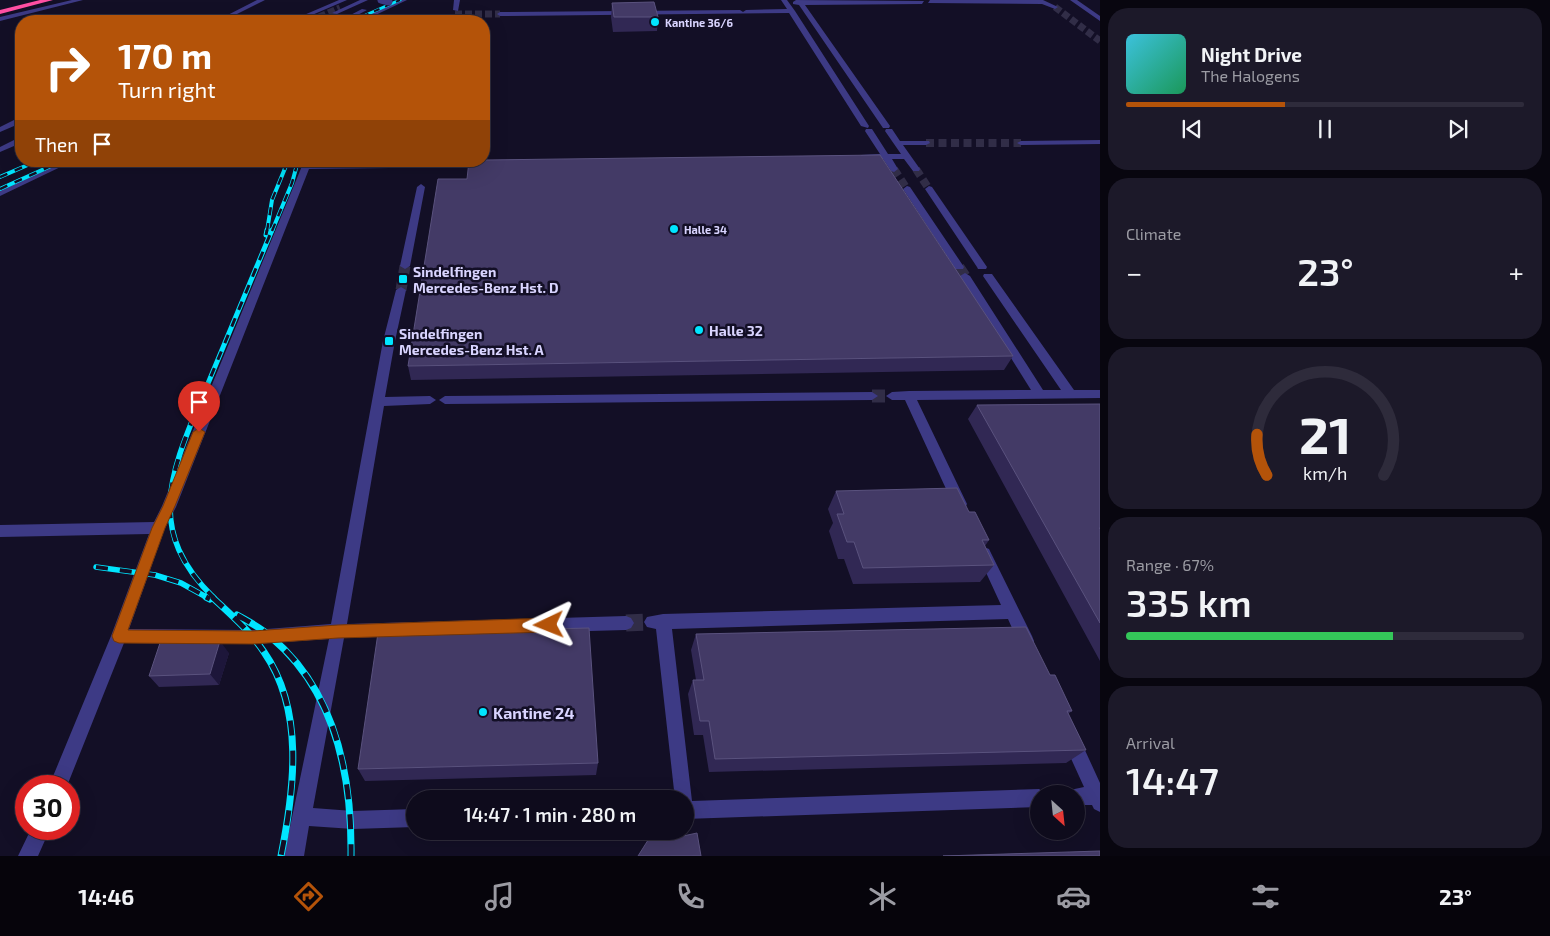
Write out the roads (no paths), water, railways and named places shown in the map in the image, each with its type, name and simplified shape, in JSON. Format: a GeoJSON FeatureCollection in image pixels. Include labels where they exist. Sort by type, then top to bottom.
{"type":"FeatureCollection","features":[{"type":"Feature","properties":{"kind":"highway"},"geometry":{"type":"LineString","coordinates":[[0,10],[37,0]]}},
{"type":"Feature","properties":{"kind":"highway"},"geometry":{"type":"LineString","coordinates":[[0,10],[49,0]]}},
{"type":"Feature","properties":{"kind":"street"},"geometry":{"type":"LineString","coordinates":[[17,15],[80,0]]}},
{"type":"Feature","properties":{"kind":"street"},"geometry":{"type":"LineString","coordinates":[[231,15],[262,0]]}},
{"type":"Feature","properties":{"kind":"street"},"geometry":{"type":"LineString","coordinates":[[308,15],[344,0]]}},
{"type":"Feature","properties":{"kind":"street"},"geometry":{"type":"LineString","coordinates":[[340,8],[365,0]]}},
{"type":"Feature","properties":{"kind":"street"},"geometry":{"type":"LineString","coordinates":[[332,14],[365,0]]}},
{"type":"Feature","properties":{"kind":"street"},"geometry":{"type":"LineString","coordinates":[[372,15],[404,0]]}},
{"type":"Feature","properties":{"kind":"street"},"geometry":{"type":"LineString","coordinates":[[456,10],[457,0]]}},
{"type":"Feature","properties":{"kind":"street"},"geometry":{"type":"LineString","coordinates":[[1073,0],[1100,19]]}},
{"type":"Feature","properties":{"kind":"street"},"geometry":{"type":"LineString","coordinates":[[1084,0],[1100,11]]}},
{"type":"Feature","properties":{"kind":"street"},"geometry":{"type":"LineString","coordinates":[[355,15],[384,1],[397,4]]}},
{"type":"Feature","properties":{"kind":"street"},"geometry":{"type":"LineString","coordinates":[[785,1],[922,2]]}},
{"type":"Feature","properties":{"kind":"street"},"geometry":{"type":"LineString","coordinates":[[785,1],[894,169]]}},
{"type":"Feature","properties":{"kind":"street"},"geometry":{"type":"LineString","coordinates":[[800,1],[896,143],[916,169]]}},
{"type":"Feature","properties":{"kind":"street"},"geometry":{"type":"LineString","coordinates":[[930,2],[1057,3]]}},
{"type":"Feature","properties":{"kind":"street"},"geometry":{"type":"LineString","coordinates":[[500,14],[792,12]]}},
{"type":"Feature","properties":{"kind":"street"},"geometry":{"type":"LineString","coordinates":[[0,19],[15,15]]}},
{"type":"Feature","properties":{"kind":"street"},"geometry":{"type":"LineString","coordinates":[[0,130],[15,123]]}},
{"type":"Feature","properties":{"kind":"street"},"geometry":{"type":"LineString","coordinates":[[1021,143],[1100,142]]}},
{"type":"Feature","properties":{"kind":"street"},"geometry":{"type":"LineString","coordinates":[[0,150],[15,143]]}},
{"type":"Feature","properties":{"kind":"street"},"geometry":{"type":"LineString","coordinates":[[896,143],[926,143]]}},
{"type":"Feature","properties":{"kind":"street"},"geometry":{"type":"LineString","coordinates":[[856,157],[906,156]]}},
{"type":"Feature","properties":{"kind":"street"},"geometry":{"type":"LineString","coordinates":[[0,193],[56,167]]}},
{"type":"Feature","properties":{"kind":"street"},"geometry":{"type":"LineString","coordinates":[[62,775],[119,636],[158,528],[169,506],[305,167]]}},
{"type":"Feature","properties":{"kind":"street"},"geometry":{"type":"LineString","coordinates":[[405,266],[421,187]]}},
{"type":"Feature","properties":{"kind":"street"},"geometry":{"type":"LineString","coordinates":[[907,189],[1039,394]]}},
{"type":"Feature","properties":{"kind":"street"},"geometry":{"type":"LineString","coordinates":[[929,189],[1070,394]]}},
{"type":"Feature","properties":{"kind":"street"},"geometry":{"type":"LineString","coordinates":[[294,856],[338,631],[380,402],[389,341],[401,290]]}},
{"type":"Feature","properties":{"kind":"street"},"geometry":{"type":"LineString","coordinates":[[892,396],[1100,394]]}},
{"type":"Feature","properties":{"kind":"street"},"geometry":{"type":"LineString","coordinates":[[908,395],[967,517]]}},
{"type":"Feature","properties":{"kind":"street"},"geometry":{"type":"LineString","coordinates":[[445,400],[872,396]]}},
{"type":"Feature","properties":{"kind":"street"},"geometry":{"type":"LineString","coordinates":[[380,402],[430,400]]}},
{"type":"Feature","properties":{"kind":"street"},"geometry":{"type":"LineString","coordinates":[[0,531],[158,528]]}},
{"type":"Feature","properties":{"kind":"street"},"geometry":{"type":"LineString","coordinates":[[979,543],[1032,656]]}},
{"type":"Feature","properties":{"kind":"street"},"geometry":{"type":"LineString","coordinates":[[683,790],[657,622],[1012,612]]}},
{"type":"Feature","properties":{"kind":"street"},"geometry":{"type":"LineString","coordinates":[[119,636],[253,638],[338,631],[626,623]]}},
{"type":"Feature","properties":{"kind":"street"},"geometry":{"type":"LineString","coordinates":[[1064,726],[1098,799]]}},
{"type":"Feature","properties":{"kind":"street"},"geometry":{"type":"LineString","coordinates":[[1085,797],[1098,799]]}},
{"type":"Feature","properties":{"kind":"street"},"geometry":{"type":"LineString","coordinates":[[694,809],[1030,798]]}},
{"type":"Feature","properties":{"kind":"street"},"geometry":{"type":"LineString","coordinates":[[302,816],[353,820],[406,818]]}},
{"type":"Feature","properties":{"kind":"street"},"geometry":{"type":"LineString","coordinates":[[28,856],[36,840]]}},
{"type":"Feature","properties":{"kind":"tunnel"},"geometry":{"type":"LineString","coordinates":[[1055,7],[1100,41]]}},
{"type":"Feature","properties":{"kind":"tunnel"},"geometry":{"type":"LineString","coordinates":[[324,15],[340,8]]}},
{"type":"Feature","properties":{"kind":"tunnel"},"geometry":{"type":"LineString","coordinates":[[455,14],[500,14]]}},
{"type":"Feature","properties":{"kind":"tunnel"},"geometry":{"type":"LineString","coordinates":[[926,143],[1021,143]]}},
{"type":"Feature","properties":{"kind":"tunnel"},"geometry":{"type":"LineString","coordinates":[[894,169],[907,189]]}},
{"type":"Feature","properties":{"kind":"tunnel"},"geometry":{"type":"LineString","coordinates":[[916,169],[929,189]]}},
{"type":"Feature","properties":{"kind":"tunnel"},"geometry":{"type":"LineString","coordinates":[[401,290],[405,266]]}},
{"type":"Feature","properties":{"kind":"tunnel"},"geometry":{"type":"LineString","coordinates":[[959,267],[965,276]]}},
{"type":"Feature","properties":{"kind":"tunnel"},"geometry":{"type":"LineString","coordinates":[[872,396],[892,396]]}},
{"type":"Feature","properties":{"kind":"tunnel"},"geometry":{"type":"LineString","coordinates":[[626,623],[652,622]]}},
{"type":"Feature","properties":{"kind":"railway"},"geometry":{"type":"LineString","coordinates":[[366,15],[400,0]]}},
{"type":"Feature","properties":{"kind":"railway"},"geometry":{"type":"LineString","coordinates":[[0,177],[23,167]]}},
{"type":"Feature","properties":{"kind":"railway"},"geometry":{"type":"LineString","coordinates":[[0,189],[49,167]]}},
{"type":"Feature","properties":{"kind":"railway"},"geometry":{"type":"LineString","coordinates":[[267,231],[272,200],[286,167]]}},
{"type":"Feature","properties":{"kind":"railway"},"geometry":{"type":"LineString","coordinates":[[272,231],[292,183],[296,167]]}},
{"type":"Feature","properties":{"kind":"railway"},"geometry":{"type":"LineString","coordinates":[[266,235],[267,230]]}},
{"type":"Feature","properties":{"kind":"railway"},"geometry":{"type":"LineString","coordinates":[[204,393],[272,230]]}},
{"type":"Feature","properties":{"kind":"railway"},"geometry":{"type":"LineString","coordinates":[[204,392],[192,420],[174,473],[170,498],[171,523],[178,548],[192,573],[214,598]]}},
{"type":"Feature","properties":{"kind":"railway"},"geometry":{"type":"LineString","coordinates":[[96,567],[155,575],[181,583],[208,598]]}},
{"type":"Feature","properties":{"kind":"railway"},"geometry":{"type":"LineString","coordinates":[[212,597],[240,623],[264,652],[277,675],[286,700],[291,725],[293,752],[290,805],[281,856]]}},
{"type":"Feature","properties":{"kind":"railway"},"geometry":{"type":"LineString","coordinates":[[237,615],[264,631],[294,660],[311,684],[325,710],[336,737],[343,766],[351,826],[351,856]]}},
{"type":"Feature","properties":{"kind":"place","name":"Kantine 36/6"},"geometry":{"type":"Point","coordinates":[655,22]}},
{"type":"Feature","properties":{"kind":"place","name":"Halle 34"},"geometry":{"type":"Point","coordinates":[674,229]}},
{"type":"Feature","properties":{"kind":"place","name":"Sindelfingen Mercedes-Benz Hst. D"},"geometry":{"type":"Point","coordinates":[403,279]}},
{"type":"Feature","properties":{"kind":"place","name":"Halle 32"},"geometry":{"type":"Point","coordinates":[699,330]}},
{"type":"Feature","properties":{"kind":"place","name":"Sindelfingen Mercedes-Benz Hst. A"},"geometry":{"type":"Point","coordinates":[389,341]}},
{"type":"Feature","properties":{"kind":"place","name":"Kantine 24"},"geometry":{"type":"Point","coordinates":[483,712]}}]}
